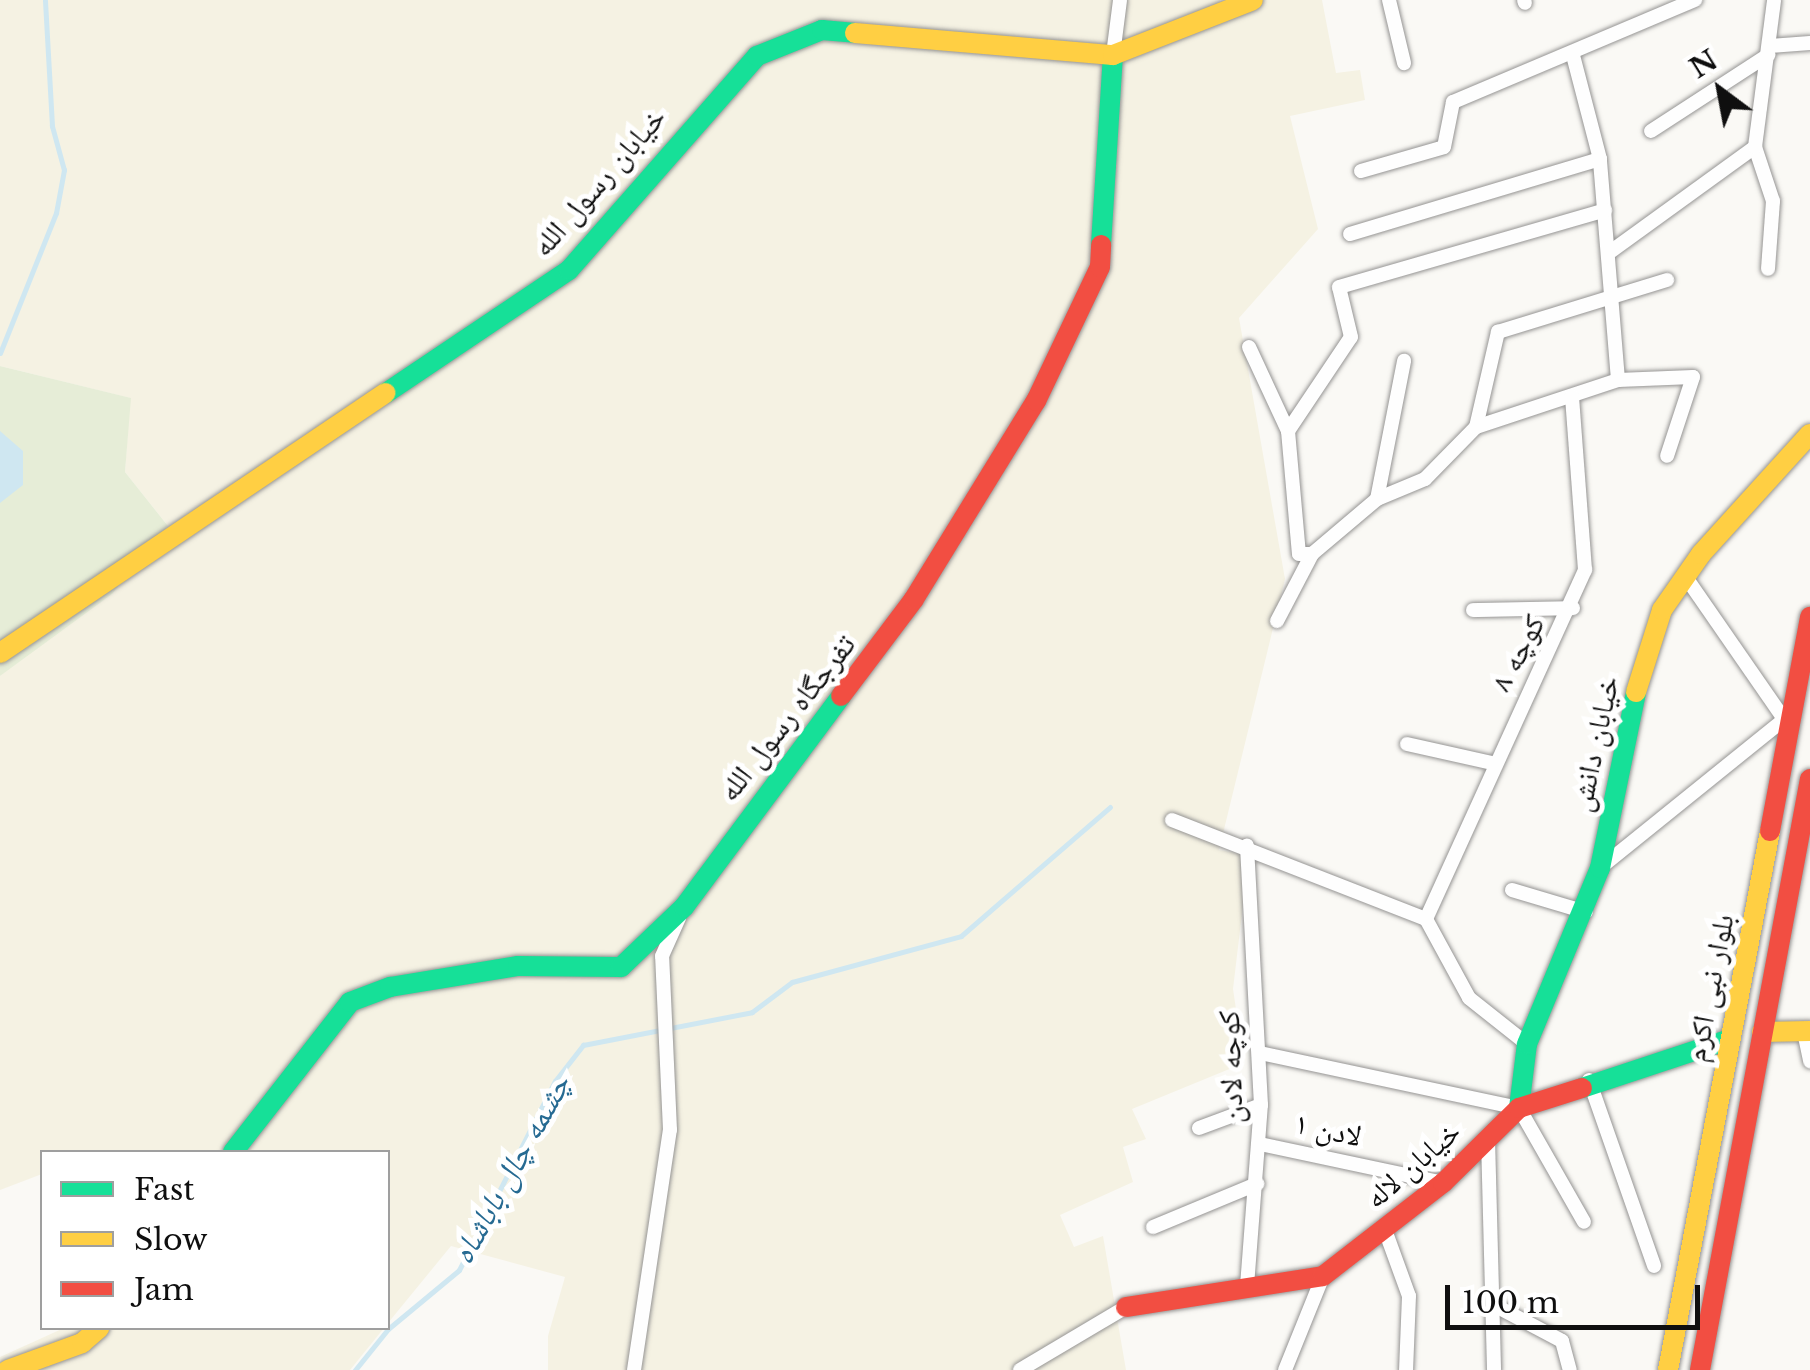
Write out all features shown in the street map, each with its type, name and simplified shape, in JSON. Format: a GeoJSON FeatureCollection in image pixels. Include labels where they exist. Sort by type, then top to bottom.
{"type":"FeatureCollection","features":[{"type":"Feature","properties":{"kind":"street"},"geometry":{"type":"LineString","coordinates":[[1113,55],[1120,0]]}},
{"type":"Feature","properties":{"kind":"street","name":"خیابان رسول الله"},"geometry":{"type":"LineString","coordinates":[[0,654],[569,270],[757,56],[822,30],[1113,55],[1220,9],[1253,0]]}},
{"type":"Feature","properties":{"kind":"street"},"geometry":{"type":"LineString","coordinates":[[1389,0],[1404,64]]}},
{"type":"Feature","properties":{"kind":"street"},"geometry":{"type":"LineString","coordinates":[[1361,170],[1444,147],[1453,102],[1573,55],[1696,0]]}},
{"type":"Feature","properties":{"kind":"street"},"geometry":{"type":"LineString","coordinates":[[1768,269],[1772,201],[1756,147],[1774,0]]}},
{"type":"Feature","properties":{"kind":"street"},"geometry":{"type":"LineString","coordinates":[[1651,131],[1769,50],[1810,43]]}},
{"type":"Feature","properties":{"kind":"street","name":"تفرجگاه رسول الله"},"geometry":{"type":"LineString","coordinates":[[234,1150],[350,1002],[390,987],[518,966],[621,967],[684,907],[914,599],[1036,402],[1100,267],[1113,55]]}},
{"type":"Feature","properties":{"kind":"street"},"geometry":{"type":"LineString","coordinates":[[1573,55],[1600,159],[1616,299],[1618,380]]}},
{"type":"Feature","properties":{"kind":"street"},"geometry":{"type":"LineString","coordinates":[[1610,252],[1756,147]]}},
{"type":"Feature","properties":{"kind":"street"},"geometry":{"type":"LineString","coordinates":[[1350,234],[1600,159]]}},
{"type":"Feature","properties":{"kind":"street"},"geometry":{"type":"LineString","coordinates":[[1288,431],[1351,337],[1338,287],[1605,210]]}},
{"type":"Feature","properties":{"kind":"street"},"geometry":{"type":"LineString","coordinates":[[1476,427],[1498,332],[1616,299],[1667,280]]}},
{"type":"Feature","properties":{"kind":"street"},"geometry":{"type":"LineString","coordinates":[[1249,347],[1288,431],[1299,554],[1312,554]]}},
{"type":"Feature","properties":{"kind":"street"},"geometry":{"type":"LineString","coordinates":[[1377,499],[1404,361]]}},
{"type":"Feature","properties":{"kind":"street"},"geometry":{"type":"LineString","coordinates":[[1277,621],[1312,554],[1377,499],[1425,478],[1476,427],[1618,380],[1693,377],[1667,456]]}},
{"type":"Feature","properties":{"kind":"street","name":"کوچه ۸"},"geometry":{"type":"LineString","coordinates":[[1426,918],[1492,762],[1573,608],[1585,570],[1572,396]]}},
{"type":"Feature","properties":{"kind":"street","name":"خیابان دانش"},"geometry":{"type":"LineString","coordinates":[[1519,1108],[1527,1044],[1586,912],[1600,868],[1642,664],[1662,610],[1686,576],[1810,434]]}},
{"type":"Feature","properties":{"kind":"street"},"geometry":{"type":"LineString","coordinates":[[1600,868],[1788,714],[1686,576]]}},
{"type":"Feature","properties":{"kind":"street"},"geometry":{"type":"LineString","coordinates":[[1473,610],[1573,608]]}},
{"type":"Feature","properties":{"kind":"street","name":"بلوار نبی اکرم"},"geometry":{"type":"LineString","coordinates":[[1668,1370],[1771,830],[1788,714],[1810,617]]}},
{"type":"Feature","properties":{"kind":"street"},"geometry":{"type":"LineString","coordinates":[[1406,744],[1492,762]]}},
{"type":"Feature","properties":{"kind":"street","name":"بلوار نبی اکرم"},"geometry":{"type":"LineString","coordinates":[[1700,1370],[1810,779]]}},
{"type":"Feature","properties":{"kind":"street"},"geometry":{"type":"LineString","coordinates":[[1172,820],[1248,845],[1426,918],[1469,998],[1527,1044]]}},
{"type":"Feature","properties":{"kind":"street"},"geometry":{"type":"LineString","coordinates":[[1771,830],[1800,835]]}},
{"type":"Feature","properties":{"kind":"street","name":"کوچه لادن"},"geometry":{"type":"LineString","coordinates":[[1246,1286],[1261,1105],[1248,845]]}},
{"type":"Feature","properties":{"kind":"street"},"geometry":{"type":"LineString","coordinates":[[1512,890],[1586,912]]}},
{"type":"Feature","properties":{"kind":"street"},"geometry":{"type":"LineString","coordinates":[[634,1370],[670,1130],[662,1046],[662,956],[684,907]]}},
{"type":"Feature","properties":{"kind":"street"},"geometry":{"type":"LineString","coordinates":[[1762,1032],[1807,1032],[1810,1062]]}},
{"type":"Feature","properties":{"kind":"street","name":"خیابان لاله"},"geometry":{"type":"LineString","coordinates":[[1126,1307],[1323,1276],[1443,1182],[1519,1108],[1588,1079],[1730,1038]]}},
{"type":"Feature","properties":{"kind":"street"},"geometry":{"type":"LineString","coordinates":[[1260,1052],[1519,1108],[1584,1222]]}},
{"type":"Feature","properties":{"kind":"street"},"geometry":{"type":"LineString","coordinates":[[1588,1079],[1654,1266]]}},
{"type":"Feature","properties":{"kind":"street"},"geometry":{"type":"LineString","coordinates":[[1199,1128],[1261,1105]]}},
{"type":"Feature","properties":{"kind":"street"},"geometry":{"type":"LineString","coordinates":[[1488,1139],[1494,1370]]}},
{"type":"Feature","properties":{"kind":"street","name":"لادن ۱"},"geometry":{"type":"LineString","coordinates":[[1260,1144],[1443,1182]]}},
{"type":"Feature","properties":{"kind":"street"},"geometry":{"type":"LineString","coordinates":[[1153,1227],[1257,1184]]}},
{"type":"Feature","properties":{"kind":"street"},"geometry":{"type":"LineString","coordinates":[[1385,1230],[1410,1296],[1406,1370]]}},
{"type":"Feature","properties":{"kind":"street"},"geometry":{"type":"LineString","coordinates":[[1285,1370],[1323,1276]]}},
{"type":"Feature","properties":{"kind":"street"},"geometry":{"type":"LineString","coordinates":[[1494,1304],[1562,1341],[1570,1370]]}},
{"type":"Feature","properties":{"kind":"street"},"geometry":{"type":"LineString","coordinates":[[1020,1370],[1126,1307]]}},
{"type":"Feature","properties":{"kind":"street"},"geometry":{"type":"LineString","coordinates":[[8,1370],[82,1343],[98,1330]]}},
{"type":"Feature","properties":{"kind":"street"},"geometry":{"type":"LineString","coordinates":[[1704,1348],[1716,1370]]}},
{"type":"Feature","properties":{"kind":"shaded area"},"geometry":{"type":"Polygon","coordinates":[[[0,0],[1220,0],[1221,15],[1250,0],[1322,0],[1336,73],[1360,70],[1365,100],[1290,116],[1318,229],[1239,318],[1285,579],[1219,850],[1249,855],[1233,989],[1244,1063],[1132,1109],[1146,1139],[1123,1147],[1133,1182],[1060,1215],[1074,1247],[1103,1236],[1126,1370],[548,1370],[548,1336],[565,1277],[451,1246],[390,1321],[390,1150],[40,1150],[40,1175],[0,1190],[0,676],[168,526],[125,472],[130,398],[0,366],[0,0]]]}},
{"type":"Feature","properties":{"kind":"shaded area"},"geometry":{"type":"Polygon","coordinates":[[[60,1330],[382,1330],[350,1370],[0,1370],[0,1357],[60,1330]]]}},
{"type":"Feature","properties":{"kind":"green space"},"geometry":{"type":"Polygon","coordinates":[[[0,366],[131,398],[125,472],[168,526],[112,594],[0,676],[0,366]]]}},
{"type":"Feature","properties":{"kind":"water"},"geometry":{"type":"Polygon","coordinates":[[[0,431],[23,451],[23,485],[0,503],[0,431]]]}},
{"type":"Feature","properties":{"kind":"waterway"},"geometry":{"type":"LineString","coordinates":[[0,353],[56,213],[64,170],[52,126],[45,0]]}},
{"type":"Feature","properties":{"kind":"waterway","name":"چشمه چال باباشاه"},"geometry":{"type":"LineString","coordinates":[[390,1327],[459,1270],[555,1081],[583,1045],[752,1012],[792,982],[961,936],[1110,807]]}},
{"type":"Feature","properties":{"kind":"waterway","name":"چشمه چال باباشاه"},"geometry":{"type":"LineString","coordinates":[[355,1370],[387,1330]]}},
{"type":"Feature","properties":{"kind":"traffic: fast"},"geometry":{"type":"LineString","coordinates":[[386,393],[569,270],[757,56],[822,30],[855,33]]}},
{"type":"Feature","properties":{"kind":"traffic: fast"},"geometry":{"type":"LineString","coordinates":[[1101,245],[1113,55]]}},
{"type":"Feature","properties":{"kind":"traffic: fast"},"geometry":{"type":"LineString","coordinates":[[1519,1108],[1527,1044],[1600,868],[1636,692]]}},
{"type":"Feature","properties":{"kind":"traffic: fast"},"geometry":{"type":"LineString","coordinates":[[235,1150],[350,1002],[390,987],[518,966],[621,967],[684,907],[841,696]]}},
{"type":"Feature","properties":{"kind":"traffic: fast"},"geometry":{"type":"LineString","coordinates":[[1582,1088],[1730,1039]]}},
{"type":"Feature","properties":{"kind":"traffic: slow"},"geometry":{"type":"LineString","coordinates":[[855,33],[1113,55],[1253,0]]}},
{"type":"Feature","properties":{"kind":"traffic: slow"},"geometry":{"type":"LineString","coordinates":[[0,653],[386,393]]}},
{"type":"Feature","properties":{"kind":"traffic: slow"},"geometry":{"type":"LineString","coordinates":[[1636,692],[1662,610],[1701,554],[1810,434]]}},
{"type":"Feature","properties":{"kind":"traffic: slow"},"geometry":{"type":"LineString","coordinates":[[1668,1370],[1770,831]]}},
{"type":"Feature","properties":{"kind":"traffic: slow"},"geometry":{"type":"LineString","coordinates":[[1762,1032],[1810,1031]]}},
{"type":"Feature","properties":{"kind":"traffic: slow"},"geometry":{"type":"LineString","coordinates":[[8,1370],[82,1343],[97,1330]]}},
{"type":"Feature","properties":{"kind":"traffic: jam"},"geometry":{"type":"LineString","coordinates":[[841,696],[914,599],[1036,401],[1100,267],[1101,245]]}},
{"type":"Feature","properties":{"kind":"traffic: jam"},"geometry":{"type":"LineString","coordinates":[[1770,831],[1810,617]]}},
{"type":"Feature","properties":{"kind":"traffic: jam"},"geometry":{"type":"LineString","coordinates":[[1700,1370],[1810,779]]}},
{"type":"Feature","properties":{"kind":"traffic: jam"},"geometry":{"type":"LineString","coordinates":[[1126,1307],[1323,1276],[1443,1183],[1519,1108],[1582,1088]]}}]}
